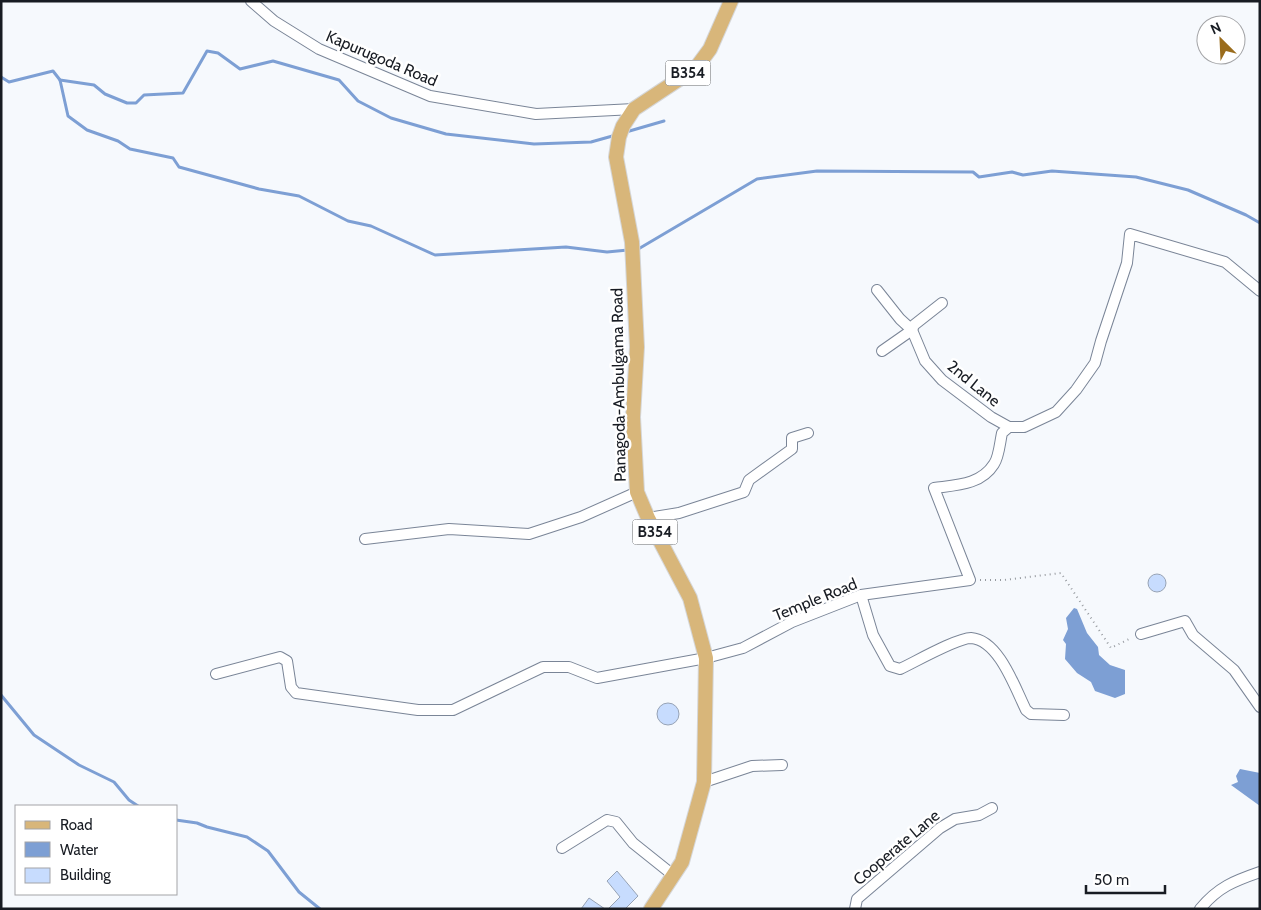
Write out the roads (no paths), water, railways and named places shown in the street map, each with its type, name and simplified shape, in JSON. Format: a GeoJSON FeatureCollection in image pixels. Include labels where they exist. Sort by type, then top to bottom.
{"type":"FeatureCollection","features":[{"type":"Feature","properties":{"kind":"main road","name":"Panagoda-Ambulgama Road"},"geometry":{"type":"LineString","coordinates":[[651,909],[682,862],[704,782],[706,658],[690,598],[648,518],[637,492],[633,417],[637,347],[632,242],[616,157],[621,132],[634,109],[696,68],[710,49],[730,1]]}},
{"type":"Feature","properties":{"kind":"street","name":"Kapurugoda Road"},"geometry":{"type":"LineString","coordinates":[[251,1],[274,21],[319,49],[430,96],[536,114],[634,109]]}},
{"type":"Feature","properties":{"kind":"street"},"geometry":{"type":"LineString","coordinates":[[1009,427],[1024,427],[1056,412],[1076,390],[1095,363],[1127,263],[1130,234],[1225,262],[1260,291]]}},
{"type":"Feature","properties":{"kind":"street","name":"2nd Lane"},"geometry":{"type":"LineString","coordinates":[[878,290],[900,319],[912,330],[926,361],[942,380],[991,417],[1009,427]]}},
{"type":"Feature","properties":{"kind":"street"},"geometry":{"type":"LineString","coordinates":[[882,351],[912,330],[914,325],[942,303]]}},
{"type":"Feature","properties":{"kind":"street","name":"Temple Road"},"geometry":{"type":"LineString","coordinates":[[216,674],[280,657],[288,661],[291,687],[296,693],[418,710],[453,710],[543,667],[569,667],[597,678],[706,658],[743,648],[792,622],[861,595],[970,580],[934,488],[968,484],[981,477],[995,463],[1002,433],[1009,427]]}},
{"type":"Feature","properties":{"kind":"street"},"geometry":{"type":"LineString","coordinates":[[648,518],[679,513],[744,492],[749,480],[792,449],[792,438],[808,433]]}},
{"type":"Feature","properties":{"kind":"street"},"geometry":{"type":"LineString","coordinates":[[365,539],[449,529],[529,534],[581,517],[637,492]]}},
{"type":"Feature","properties":{"kind":"street"},"geometry":{"type":"LineString","coordinates":[[861,595],[873,635],[890,666],[900,669],[957,642],[971,638],[986,644],[1000,659],[1026,710],[1031,714],[1064,715]]}},
{"type":"Feature","properties":{"kind":"street"},"geometry":{"type":"LineString","coordinates":[[1141,634],[1185,622],[1193,635],[1234,670],[1260,707]]}},
{"type":"Feature","properties":{"kind":"street"},"geometry":{"type":"LineString","coordinates":[[704,782],[752,766],[782,765]]}},
{"type":"Feature","properties":{"kind":"street","name":"Cooperate Lane"},"geometry":{"type":"LineString","coordinates":[[855,909],[857,899],[940,828],[954,819],[979,815],[992,808]]}},
{"type":"Feature","properties":{"kind":"street"},"geometry":{"type":"LineString","coordinates":[[562,848],[607,820],[616,822],[633,842],[673,876]]}},
{"type":"Feature","properties":{"kind":"street"},"geometry":{"type":"LineString","coordinates":[[1200,909],[1212,895],[1233,881],[1260,872]]}},
{"type":"Feature","properties":{"kind":"water"},"geometry":{"type":"Polygon","coordinates":[[[1074,608],[1077,609],[1087,633],[1098,647],[1099,655],[1110,665],[1125,670],[1125,694],[1115,698],[1095,691],[1091,682],[1077,673],[1065,659],[1066,644],[1063,640],[1068,629],[1066,618],[1074,608]]]}},
{"type":"Feature","properties":{"kind":"water"},"geometry":{"type":"Polygon","coordinates":[[[1240,769],[1260,773],[1260,806],[1231,785],[1238,782],[1236,776],[1240,769]]]}},
{"type":"Feature","properties":{"kind":"waterway"},"geometry":{"type":"LineString","coordinates":[[60,80],[94,85],[105,94],[127,103],[136,103],[144,95],[183,93],[207,51],[218,53],[240,69],[273,61],[339,80],[358,101],[391,118],[446,134],[534,144],[591,142],[616,135]]}},
{"type":"Feature","properties":{"kind":"waterway"},"geometry":{"type":"LineString","coordinates":[[1,77],[9,82],[53,71],[60,80],[68,116],[87,130],[118,141],[130,149],[173,158],[179,167],[259,189],[299,196],[348,221],[371,226],[435,255],[566,247],[607,252],[628,250]]}},
{"type":"Feature","properties":{"kind":"waterway"},"geometry":{"type":"LineString","coordinates":[[626,132],[664,121]]}},
{"type":"Feature","properties":{"kind":"waterway"},"geometry":{"type":"LineString","coordinates":[[637,249],[757,179],[817,171],[973,172],[979,177],[1012,172],[1023,175],[1052,171],[1136,177],[1188,190],[1260,223]]}},
{"type":"Feature","properties":{"kind":"waterway"},"geometry":{"type":"LineString","coordinates":[[1,695],[34,735],[79,765],[114,782],[129,800],[136,805]]}},
{"type":"Feature","properties":{"kind":"waterway"},"geometry":{"type":"LineString","coordinates":[[178,820],[197,823],[247,837],[268,851],[299,892],[320,909]]}}]}
